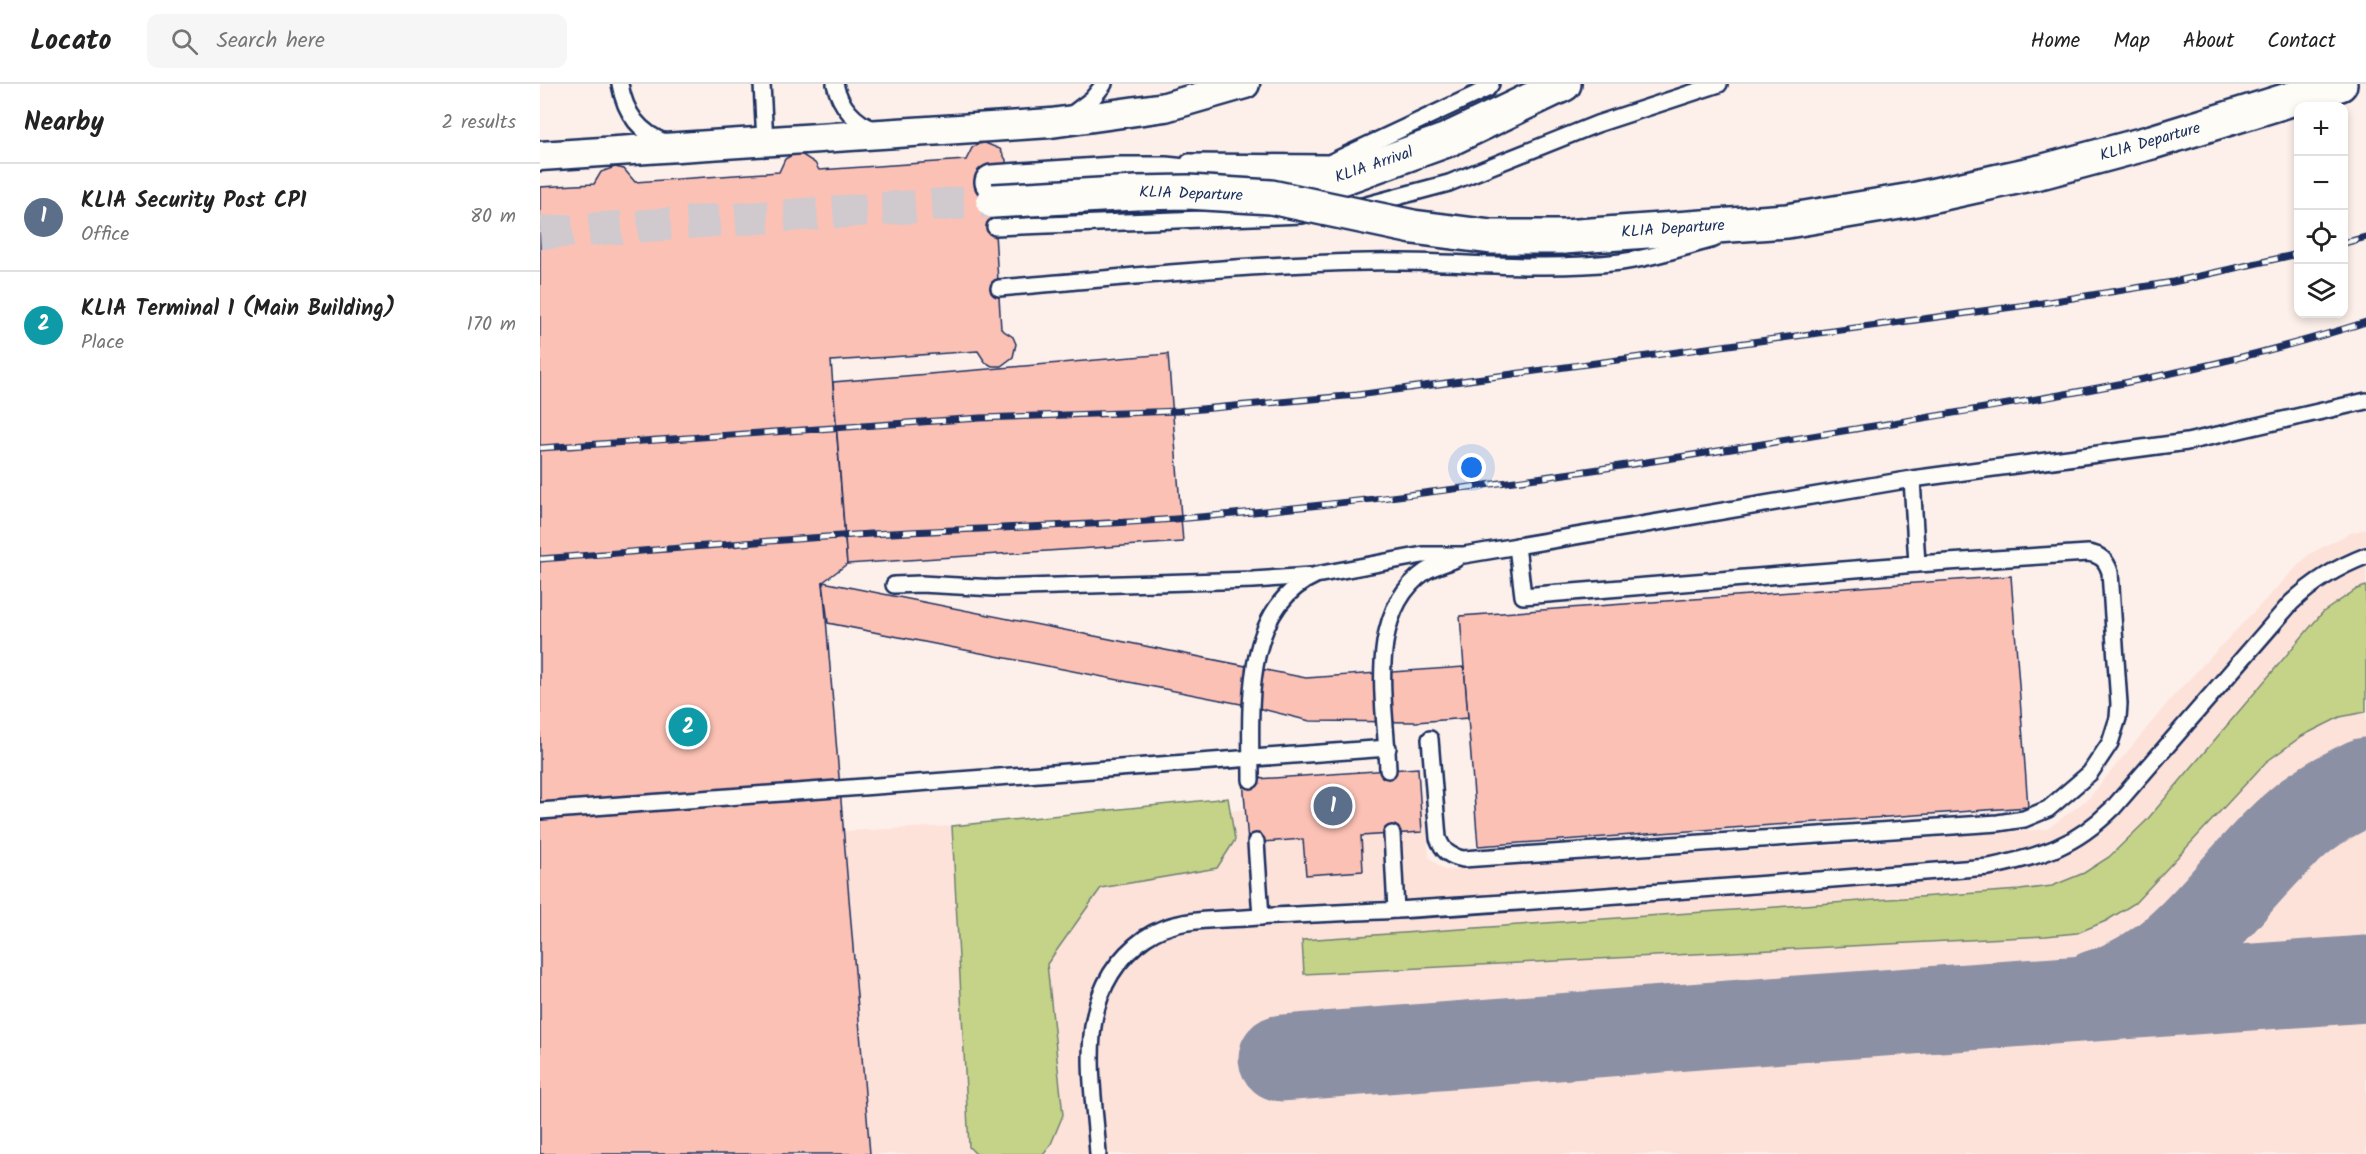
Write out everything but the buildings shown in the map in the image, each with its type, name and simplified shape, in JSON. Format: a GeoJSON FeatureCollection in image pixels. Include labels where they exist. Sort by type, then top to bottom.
{"type":"FeatureCollection","features":[{"type":"Feature","properties":{"kind":"main road","name":"KLIA Arrival"},"geometry":{"type":"LineString","coordinates":[[996,194],[1114,174],[1165,174],[1271,185],[1310,184],[1339,179],[1447,140],[1564,84]]}},
{"type":"Feature","properties":{"kind":"main road","name":"KLIA Departure"},"geometry":{"type":"LineString","coordinates":[[996,194],[1188,192],[1271,197],[1413,227],[1491,237],[1564,237],[1787,221],[1912,200],[2044,171],[2152,142],[2340,84]]}},
{"type":"Feature","properties":{"kind":"street"},"geometry":{"type":"LineString","coordinates":[[540,156],[1051,123],[1165,107],[1245,84]]}},
{"type":"Feature","properties":{"kind":"lane"},"geometry":{"type":"LineString","coordinates":[[620,84],[623,102],[628,113],[641,128],[660,141],[679,147]]}},
{"type":"Feature","properties":{"kind":"lane"},"geometry":{"type":"LineString","coordinates":[[762,84],[765,142]]}},
{"type":"Feature","properties":{"kind":"lane"},"geometry":{"type":"LineString","coordinates":[[835,84],[841,103],[854,117],[869,128],[890,134]]}},
{"type":"Feature","properties":{"kind":"lane"},"geometry":{"type":"LineString","coordinates":[[1051,123],[1070,115],[1085,105],[1104,84]]}},
{"type":"Feature","properties":{"kind":"lane"},"geometry":{"type":"LineString","coordinates":[[996,194],[1176,161],[1329,164],[1487,89],[1491,84]]}},
{"type":"Feature","properties":{"kind":"lane"},"geometry":{"type":"LineString","coordinates":[[996,194],[1244,219],[1352,209],[1449,183],[1597,124],[1719,84]]}},
{"type":"Feature","properties":{"kind":"lane"},"geometry":{"type":"LineString","coordinates":[[999,288],[1368,262],[1513,267],[1623,262],[1787,221]]}},
{"type":"Feature","properties":{"kind":"lane"},"geometry":{"type":"LineString","coordinates":[[894,585],[921,584],[995,588],[1253,580],[1316,575],[1423,555],[1464,555],[1912,479],[2187,442],[2366,401]]}},
{"type":"Feature","properties":{"kind":"lane"},"geometry":{"type":"LineString","coordinates":[[1912,479],[1917,564]]}},
{"type":"Feature","properties":{"kind":"lane"},"geometry":{"type":"LineString","coordinates":[[1430,739],[1438,838],[1442,848],[1452,856],[1463,859],[1998,823],[2024,819],[2048,809],[2071,791],[2098,764],[2110,743],[2118,718],[2110,572],[2108,565],[2097,554],[1917,564],[1522,596],[1516,546]]}},
{"type":"Feature","properties":{"kind":"lane"},"geometry":{"type":"LineString","coordinates":[[1388,770],[1383,658],[1390,619],[1401,597],[1427,571],[1464,555]]}},
{"type":"Feature","properties":{"kind":"lane"},"geometry":{"type":"LineString","coordinates":[[1098,1154],[1091,1039],[1095,1009],[1107,982],[1125,957],[1146,938],[1164,928],[1190,922],[1396,910],[1989,867],[2033,858],[2063,846],[2092,829],[2113,808],[2291,603],[2310,585],[2341,566],[2366,556]]}},
{"type":"Feature","properties":{"kind":"lane"},"geometry":{"type":"LineString","coordinates":[[1251,780],[1250,712],[1257,659],[1263,636],[1278,604],[1302,581],[1316,575]]}},
{"type":"Feature","properties":{"kind":"lane"},"geometry":{"type":"LineString","coordinates":[[540,811],[1388,748]]}},
{"type":"Feature","properties":{"kind":"lane"},"geometry":{"type":"LineString","coordinates":[[1392,834],[1396,910]]}},
{"type":"Feature","properties":{"kind":"lane"},"geometry":{"type":"LineString","coordinates":[[1256,842],[1261,917]]}},
{"type":"Feature","properties":{"kind":"shaded area"},"geometry":{"type":"Polygon","coordinates":[[[1168,354],[1183,542],[847,564],[823,582],[845,831],[952,826],[1228,798],[1230,811],[1390,797],[1424,800],[1429,857],[1444,870],[1829,846],[2047,829],[2089,798],[2174,695],[2309,554],[2350,533],[2366,529],[2366,1154],[540,1154],[540,382],[831,361],[833,382],[1168,354]]]}},
{"type":"Feature","properties":{"kind":"green space"},"geometry":{"type":"Polygon","coordinates":[[[2366,586],[2366,712],[2340,717],[2302,736],[2266,762],[2135,903],[2106,921],[2077,933],[1304,974],[1302,940],[2052,886],[2084,873],[2109,857],[2146,821],[2323,612],[2357,589],[2366,586]]]}},
{"type":"Feature","properties":{"kind":"green space"},"geometry":{"type":"Polygon","coordinates":[[[1228,798],[1235,840],[1217,868],[1101,888],[1047,964],[1063,1115],[1051,1144],[1044,1154],[976,1154],[969,1147],[952,826],[1228,798]]]}},
{"type":"Feature","properties":{"kind":"taxiway"},"geometry":{"type":"LineString","coordinates":[[2098,993],[2130,980],[2157,964],[2182,944],[2269,850],[2301,820],[2328,801],[2366,781]]}},
{"type":"Feature","properties":{"kind":"taxiway"},"geometry":{"type":"LineString","coordinates":[[1282,1058],[2366,979]]}},
{"type":"Feature","properties":{"kind":"tunnel"},"geometry":{"type":"LineString","coordinates":[[540,233],[993,201]]}},
{"type":"Feature","properties":{"kind":"railway"},"geometry":{"type":"LineString","coordinates":[[2348,242],[2366,237]]}},
{"type":"Feature","properties":{"kind":"railway"},"geometry":{"type":"LineString","coordinates":[[540,448],[980,418],[1179,411],[1357,395],[2042,303],[2173,282],[2294,255]]}},
{"type":"Feature","properties":{"kind":"railway"},"geometry":{"type":"LineString","coordinates":[[540,559],[854,535],[1188,518],[1437,491],[1684,456],[2045,398],[2239,358],[2366,322]]}},
{"type":"Feature","properties":{"kind":"place","name":"KLIA Terminal 1 (Main Building)"},"geometry":{"type":"Point","coordinates":[688,727]}},
{"type":"Feature","properties":{"kind":"place","name":"KLIA Security Post CP1"},"geometry":{"type":"Point","coordinates":[1333,806]}}]}
